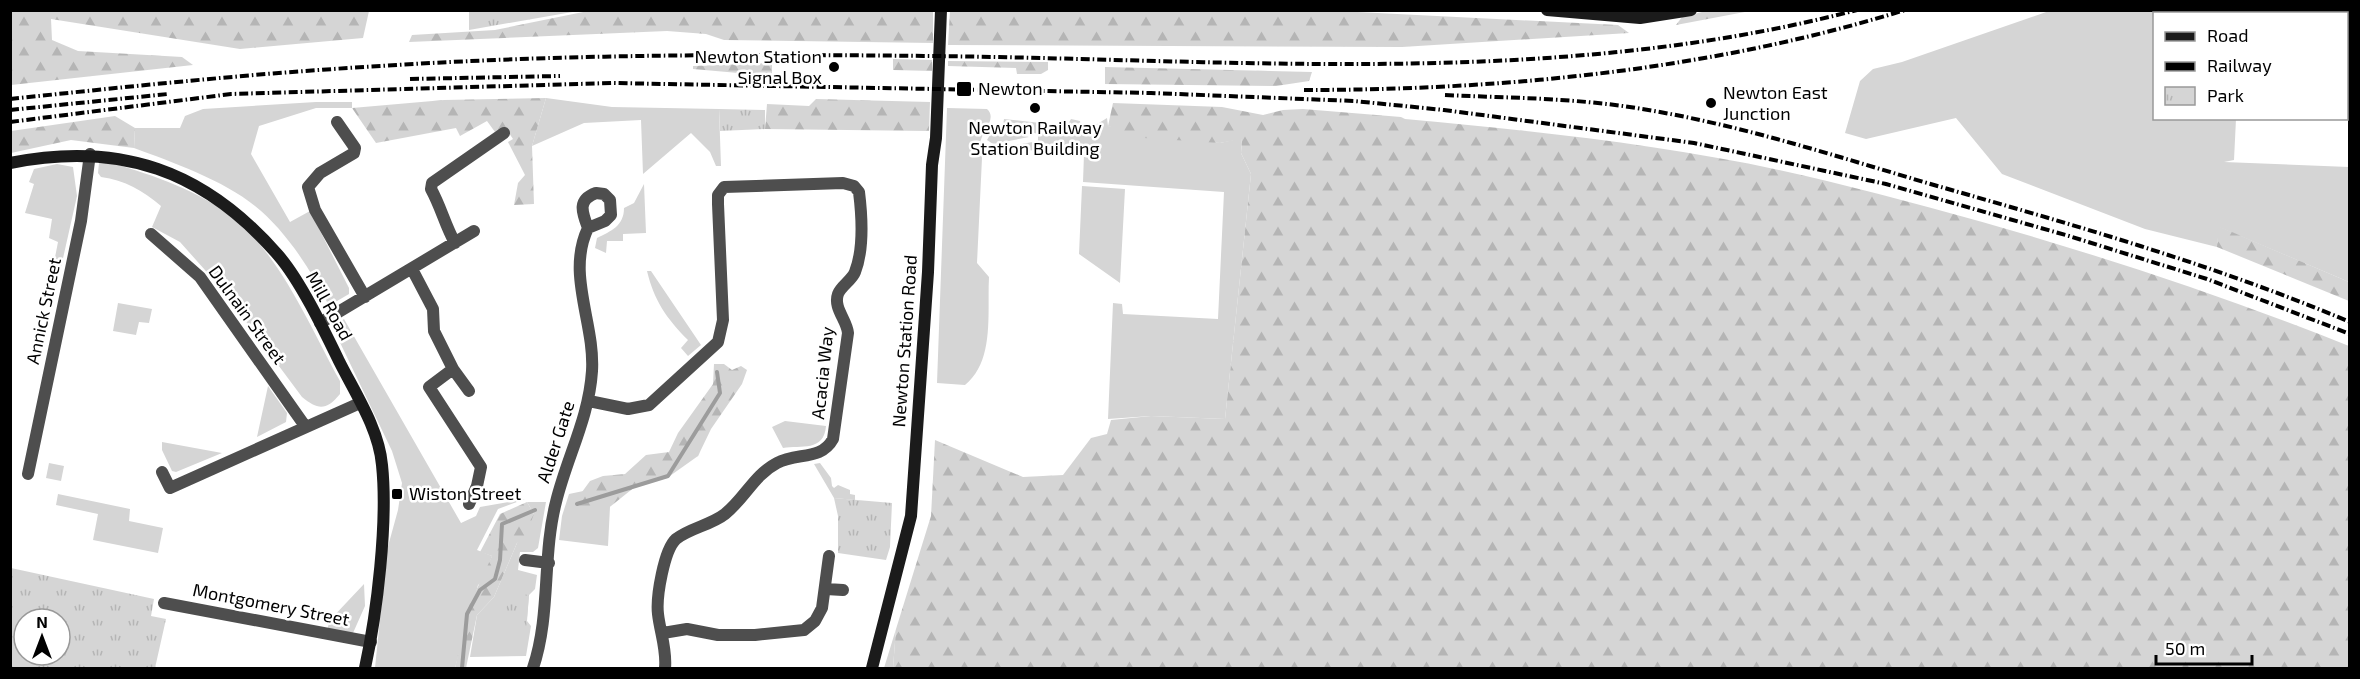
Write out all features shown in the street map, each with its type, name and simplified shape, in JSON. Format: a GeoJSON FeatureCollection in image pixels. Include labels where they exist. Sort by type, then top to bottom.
{"type":"FeatureCollection","features":[{"type":"Feature","properties":{"kind":"street","name":"Newton Station Road"},"geometry":{"type":"LineString","coordinates":[[872,669],[911,516],[928,272],[932,165],[936,138],[941,10]]}},
{"type":"Feature","properties":{"kind":"street"},"geometry":{"type":"LineString","coordinates":[[1547,10],[1640,18],[1691,10]]}},
{"type":"Feature","properties":{"kind":"street"},"geometry":{"type":"LineString","coordinates":[[337,122],[355,147],[354,153],[320,172],[308,188],[315,210],[365,297]]}},
{"type":"Feature","properties":{"kind":"street"},"geometry":{"type":"LineString","coordinates":[[455,243],[444,224],[444,214],[431,189],[432,183],[504,133]]}},
{"type":"Feature","properties":{"kind":"street","name":"Mill Road"},"geometry":{"type":"LineString","coordinates":[[10,163],[90,154],[163,168],[235,212],[280,256],[320,323],[360,403],[373,430],[382,464],[381,541],[371,642],[365,669]]}},
{"type":"Feature","properties":{"kind":"street","name":"Annick Street"},"geometry":{"type":"LineString","coordinates":[[28,474],[81,221],[90,154]]}},
{"type":"Feature","properties":{"kind":"street","name":"Acacia Way"},"geometry":{"type":"LineString","coordinates":[[589,401],[628,409],[649,405],[718,342],[723,320],[718,195],[724,187],[843,183],[854,186],[859,192],[860,256],[854,274],[838,293],[837,307],[848,322],[848,333],[833,439],[829,447],[820,452],[784,459],[760,473],[732,508],[719,519],[675,540],[664,561],[658,612],[663,633],[665,669]]}},
{"type":"Feature","properties":{"kind":"street","name":"Alder Gate"},"geometry":{"type":"LineString","coordinates":[[533,669],[541,645],[555,502],[589,401],[592,349],[580,281],[579,257],[581,244],[588,228]]}},
{"type":"Feature","properties":{"kind":"street"},"geometry":{"type":"LineString","coordinates":[[320,323],[474,231]]}},
{"type":"Feature","properties":{"kind":"street","name":"Dulnain Street"},"geometry":{"type":"LineString","coordinates":[[151,234],[200,277],[305,426]]}},
{"type":"Feature","properties":{"kind":"street"},"geometry":{"type":"LineString","coordinates":[[412,269],[428,295],[433,309],[434,331],[453,369],[469,391]]}},
{"type":"Feature","properties":{"kind":"street"},"geometry":{"type":"LineString","coordinates":[[453,369],[429,387],[481,467],[477,486],[469,504]]}},
{"type":"Feature","properties":{"kind":"street"},"geometry":{"type":"LineString","coordinates":[[162,472],[170,488],[360,403]]}},
{"type":"Feature","properties":{"kind":"street"},"geometry":{"type":"LineString","coordinates":[[663,633],[687,629],[718,635],[755,635],[804,630],[814,621],[822,608],[830,556]]}},
{"type":"Feature","properties":{"kind":"street"},"geometry":{"type":"LineString","coordinates":[[525,560],[549,563]]}},
{"type":"Feature","properties":{"kind":"street"},"geometry":{"type":"LineString","coordinates":[[826,588],[843,590]]}},
{"type":"Feature","properties":{"kind":"street","name":"Montgomery Street"},"geometry":{"type":"LineString","coordinates":[[164,603],[371,642]]}},
{"type":"Feature","properties":{"kind":"green space"},"geometry":{"type":"Polygon","coordinates":[[[469,10],[578,11],[469,30],[469,10]]]}},
{"type":"Feature","properties":{"kind":"green space"},"geometry":{"type":"Polygon","coordinates":[[[593,10],[933,11],[933,43],[724,40],[706,34],[667,31],[409,42],[412,35],[495,30],[593,10]]]}},
{"type":"Feature","properties":{"kind":"green space"},"geometry":{"type":"Polygon","coordinates":[[[950,10],[1318,10],[1618,25],[1629,33],[1402,47],[948,45],[950,10]]]}},
{"type":"Feature","properties":{"kind":"green space"},"geometry":{"type":"Polygon","coordinates":[[[10,11],[369,11],[363,38],[240,49],[51,19],[52,40],[78,51],[182,57],[193,65],[11,85],[10,11]]]}},
{"type":"Feature","properties":{"kind":"green space"},"geometry":{"type":"Polygon","coordinates":[[[1706,11],[1750,11],[1676,25],[1682,17],[1706,11]]]}},
{"type":"Feature","properties":{"kind":"green space"},"geometry":{"type":"Polygon","coordinates":[[[2049,11],[2283,11],[2153,12],[2153,120],[2236,120],[2234,160],[2224,162],[2349,167],[2349,282],[2219,227],[2217,247],[2145,229],[2002,174],[1956,118],[1866,139],[1845,133],[1860,81],[1873,69],[1902,62],[2049,11]]]}},
{"type":"Feature","properties":{"kind":"green space"},"geometry":{"type":"Polygon","coordinates":[[[2349,11],[2349,39],[2348,12],[2298,12],[2349,11]]]}},
{"type":"Feature","properties":{"kind":"green space"},"geometry":{"type":"Polygon","coordinates":[[[893,59],[932,60],[932,71],[893,70],[893,59]]]}},
{"type":"Feature","properties":{"kind":"green space"},"geometry":{"type":"Polygon","coordinates":[[[948,61],[1048,62],[1048,70],[1041,74],[1017,74],[1016,68],[948,66],[948,61]]]}},
{"type":"Feature","properties":{"kind":"green space"},"geometry":{"type":"Polygon","coordinates":[[[772,63],[772,76],[693,69],[693,66],[772,63]]]}},
{"type":"Feature","properties":{"kind":"green space"},"geometry":{"type":"Polygon","coordinates":[[[1105,67],[1312,72],[1309,81],[1276,86],[1105,84],[1105,67]]]}},
{"type":"Feature","properties":{"kind":"green space"},"geometry":{"type":"Polygon","coordinates":[[[546,98],[612,107],[719,109],[721,166],[716,166],[710,152],[691,133],[643,174],[641,120],[584,123],[532,146],[546,98]]]}},
{"type":"Feature","properties":{"kind":"green space"},"geometry":{"type":"Polygon","coordinates":[[[546,98],[532,146],[534,204],[514,205],[518,183],[525,175],[508,142],[513,139],[505,127],[495,132],[487,121],[460,136],[456,128],[376,143],[352,108],[444,100],[546,98]]]}},
{"type":"Feature","properties":{"kind":"green space"},"geometry":{"type":"Polygon","coordinates":[[[816,99],[930,102],[929,131],[765,129],[767,104],[809,106],[816,99]]]}},
{"type":"Feature","properties":{"kind":"green space"},"geometry":{"type":"Polygon","coordinates":[[[352,102],[352,108],[316,108],[259,126],[251,154],[290,222],[310,211],[349,288],[349,294],[332,304],[327,302],[313,276],[286,238],[255,206],[213,180],[134,148],[135,128],[180,128],[185,116],[203,109],[352,102]]]}},
{"type":"Feature","properties":{"kind":"green space"},"geometry":{"type":"Polygon","coordinates":[[[1113,103],[1222,107],[1263,115],[1283,110],[1303,109],[1401,117],[1617,142],[1775,169],[1893,198],[2091,254],[2286,321],[2349,346],[2349,668],[893,668],[896,629],[931,516],[935,440],[1023,477],[1063,475],[1091,438],[1107,434],[1111,420],[1151,416],[1225,419],[1251,174],[1241,153],[1242,139],[1220,143],[1144,138],[1108,126],[1113,103]]]}},
{"type":"Feature","properties":{"kind":"green space"},"geometry":{"type":"Polygon","coordinates":[[[947,108],[987,109],[991,117],[980,144],[982,158],[977,263],[989,277],[988,335],[981,363],[975,375],[965,385],[937,383],[947,108]]]}},
{"type":"Feature","properties":{"kind":"green space"},"geometry":{"type":"Polygon","coordinates":[[[719,109],[765,110],[765,129],[720,131],[719,109]]]}},
{"type":"Feature","properties":{"kind":"green space"},"geometry":{"type":"Polygon","coordinates":[[[115,116],[135,128],[134,148],[71,140],[11,153],[11,131],[115,116]]]}},
{"type":"Feature","properties":{"kind":"green space"},"geometry":{"type":"Polygon","coordinates":[[[1107,118],[1108,126],[1220,143],[1242,138],[1241,153],[1251,174],[1225,419],[1151,416],[1108,419],[1113,303],[1122,304],[1123,314],[1218,319],[1224,192],[1083,182],[1084,154],[1000,148],[1038,141],[1038,134],[1003,125],[1004,119],[1067,126],[1071,119],[1080,121],[1081,126],[1094,126],[1107,118]]]}},
{"type":"Feature","properties":{"kind":"green space"},"geometry":{"type":"Polygon","coordinates":[[[994,128],[1029,137],[993,144],[987,140],[994,128]]]}},
{"type":"Feature","properties":{"kind":"green space"},"geometry":{"type":"Polygon","coordinates":[[[104,161],[183,188],[227,213],[245,228],[277,268],[305,314],[340,381],[340,394],[335,400],[322,407],[302,397],[221,288],[180,242],[152,227],[161,206],[133,187],[101,177],[98,173],[99,163],[104,161]]]}},
{"type":"Feature","properties":{"kind":"green space"},"geometry":{"type":"Polygon","coordinates":[[[57,164],[73,167],[77,196],[57,285],[50,283],[58,242],[49,238],[52,219],[25,213],[34,184],[29,182],[34,169],[57,164]]]}},
{"type":"Feature","properties":{"kind":"green space"},"geometry":{"type":"Polygon","coordinates":[[[644,184],[646,233],[623,234],[623,241],[607,241],[606,253],[595,248],[597,238],[619,224],[624,208],[634,203],[644,184]]]}},
{"type":"Feature","properties":{"kind":"green space"},"geometry":{"type":"Polygon","coordinates":[[[1082,186],[1125,189],[1120,283],[1079,254],[1082,186]]]}},
{"type":"Feature","properties":{"kind":"green space"},"geometry":{"type":"Polygon","coordinates":[[[2218,226],[2349,282],[2349,301],[2217,247],[2218,226]]]}},
{"type":"Feature","properties":{"kind":"green space"},"geometry":{"type":"Polygon","coordinates":[[[647,271],[651,271],[701,345],[688,356],[681,348],[688,340],[662,308],[653,291],[647,271]]]}},
{"type":"Feature","properties":{"kind":"green space"},"geometry":{"type":"Polygon","coordinates":[[[118,303],[152,309],[149,323],[139,322],[136,335],[113,331],[118,303]]]}},
{"type":"Feature","properties":{"kind":"green space"},"geometry":{"type":"Polygon","coordinates":[[[344,319],[461,523],[476,516],[480,507],[525,499],[498,509],[477,550],[492,556],[483,581],[478,585],[455,668],[375,668],[387,550],[398,510],[402,483],[392,451],[334,330],[335,325],[344,319]]]}},
{"type":"Feature","properties":{"kind":"green space"},"geometry":{"type":"Polygon","coordinates":[[[714,364],[724,364],[732,370],[741,366],[747,370],[742,384],[711,429],[698,456],[667,478],[636,486],[606,510],[586,514],[576,509],[582,492],[590,481],[603,476],[625,474],[646,455],[669,452],[678,433],[713,384],[714,364]]]}},
{"type":"Feature","properties":{"kind":"green space"},"geometry":{"type":"Polygon","coordinates":[[[268,386],[287,413],[286,422],[257,437],[268,386]]]}},
{"type":"Feature","properties":{"kind":"green space"},"geometry":{"type":"Polygon","coordinates":[[[785,421],[826,426],[821,440],[816,444],[783,448],[772,427],[785,421]]]}},
{"type":"Feature","properties":{"kind":"green space"},"geometry":{"type":"Polygon","coordinates":[[[162,442],[222,453],[176,472],[172,471],[162,450],[162,442]]]}},
{"type":"Feature","properties":{"kind":"green space"},"geometry":{"type":"Polygon","coordinates":[[[49,463],[64,466],[61,481],[46,478],[49,463]]]}},
{"type":"Feature","properties":{"kind":"green space"},"geometry":{"type":"Polygon","coordinates":[[[820,463],[831,478],[832,486],[834,488],[838,485],[850,490],[850,494],[855,495],[855,500],[834,498],[814,464],[820,463]]]}},
{"type":"Feature","properties":{"kind":"green space"},"geometry":{"type":"Polygon","coordinates":[[[593,489],[610,507],[608,546],[559,540],[562,516],[569,494],[593,489]]]}},
{"type":"Feature","properties":{"kind":"green space"},"geometry":{"type":"Polygon","coordinates":[[[58,494],[130,509],[129,521],[163,528],[158,553],[93,540],[98,514],[56,505],[58,494]]]}},
{"type":"Feature","properties":{"kind":"green space"},"geometry":{"type":"Polygon","coordinates":[[[834,498],[892,503],[890,547],[886,560],[838,553],[838,516],[834,498]]]}},
{"type":"Feature","properties":{"kind":"green space"},"geometry":{"type":"Polygon","coordinates":[[[527,502],[546,502],[538,548],[533,552],[520,552],[518,570],[537,575],[535,589],[529,595],[527,621],[531,626],[526,656],[470,657],[477,615],[494,597],[517,543],[534,514],[527,502]]]}},
{"type":"Feature","properties":{"kind":"green space"},"geometry":{"type":"Polygon","coordinates":[[[527,502],[534,514],[524,540],[517,543],[494,597],[477,615],[466,668],[455,668],[469,606],[492,556],[480,552],[500,514],[527,502]]]}},
{"type":"Feature","properties":{"kind":"green space"},"geometry":{"type":"Polygon","coordinates":[[[11,568],[154,599],[151,616],[166,619],[155,668],[11,668],[11,568]]]}},
{"type":"Feature","properties":{"kind":"green space"},"geometry":{"type":"Polygon","coordinates":[[[364,584],[365,606],[353,633],[327,630],[330,620],[364,584]]]}},
{"type":"Feature","properties":{"kind":"green space"},"geometry":{"type":"Polygon","coordinates":[[[510,593],[529,595],[526,629],[502,627],[510,593]]]}},
{"type":"Feature","properties":{"kind":"green space"},"geometry":{"type":"Polygon","coordinates":[[[896,629],[893,668],[884,668],[896,629]]]}},
{"type":"Feature","properties":{"kind":"waterway"},"geometry":{"type":"LineString","coordinates":[[577,504],[668,476],[720,393],[717,372]]}},
{"type":"Feature","properties":{"kind":"waterway"},"geometry":{"type":"LineString","coordinates":[[462,668],[467,614],[480,590],[495,579],[500,560],[502,524],[535,510]]}},
{"type":"Feature","properties":{"kind":"railway"},"geometry":{"type":"LineString","coordinates":[[10,99],[196,80],[335,69],[587,57],[930,56],[1279,64],[1396,64],[1512,60],[1628,51],[1743,35],[1857,10]]}},
{"type":"Feature","properties":{"kind":"railway"},"geometry":{"type":"LineString","coordinates":[[1304,90],[1456,86],[1532,81],[1608,72],[1683,62],[1758,48],[1832,31],[1905,10]]}},
{"type":"Feature","properties":{"kind":"railway"},"geometry":{"type":"LineString","coordinates":[[410,79],[560,76]]}},
{"type":"Feature","properties":{"kind":"railway"},"geometry":{"type":"LineString","coordinates":[[10,122],[231,94],[612,83],[1151,93],[1354,101],[1444,110],[1694,143],[1886,184],[2069,236],[2207,279],[2350,334]]}},
{"type":"Feature","properties":{"kind":"railway"},"geometry":{"type":"LineString","coordinates":[[10,110],[168,94]]}},
{"type":"Feature","properties":{"kind":"railway"},"geometry":{"type":"LineString","coordinates":[[1445,95],[1618,105],[1753,133],[2144,247],[2248,282],[2350,322]]}},
{"type":"Feature","properties":{"kind":"place","name":"Newton Station Signal Box"},"geometry":{"type":"Point","coordinates":[834,67]}},
{"type":"Feature","properties":{"kind":"place","name":"Newton"},"geometry":{"type":"Point","coordinates":[964,89]}},
{"type":"Feature","properties":{"kind":"place","name":"Newton East Junction"},"geometry":{"type":"Point","coordinates":[1711,103]}},
{"type":"Feature","properties":{"kind":"place","name":"Newton Railway Station Building"},"geometry":{"type":"Point","coordinates":[1035,108]}},
{"type":"Feature","properties":{"kind":"place","name":"Wiston Street"},"geometry":{"type":"Point","coordinates":[397,494]}}]}
